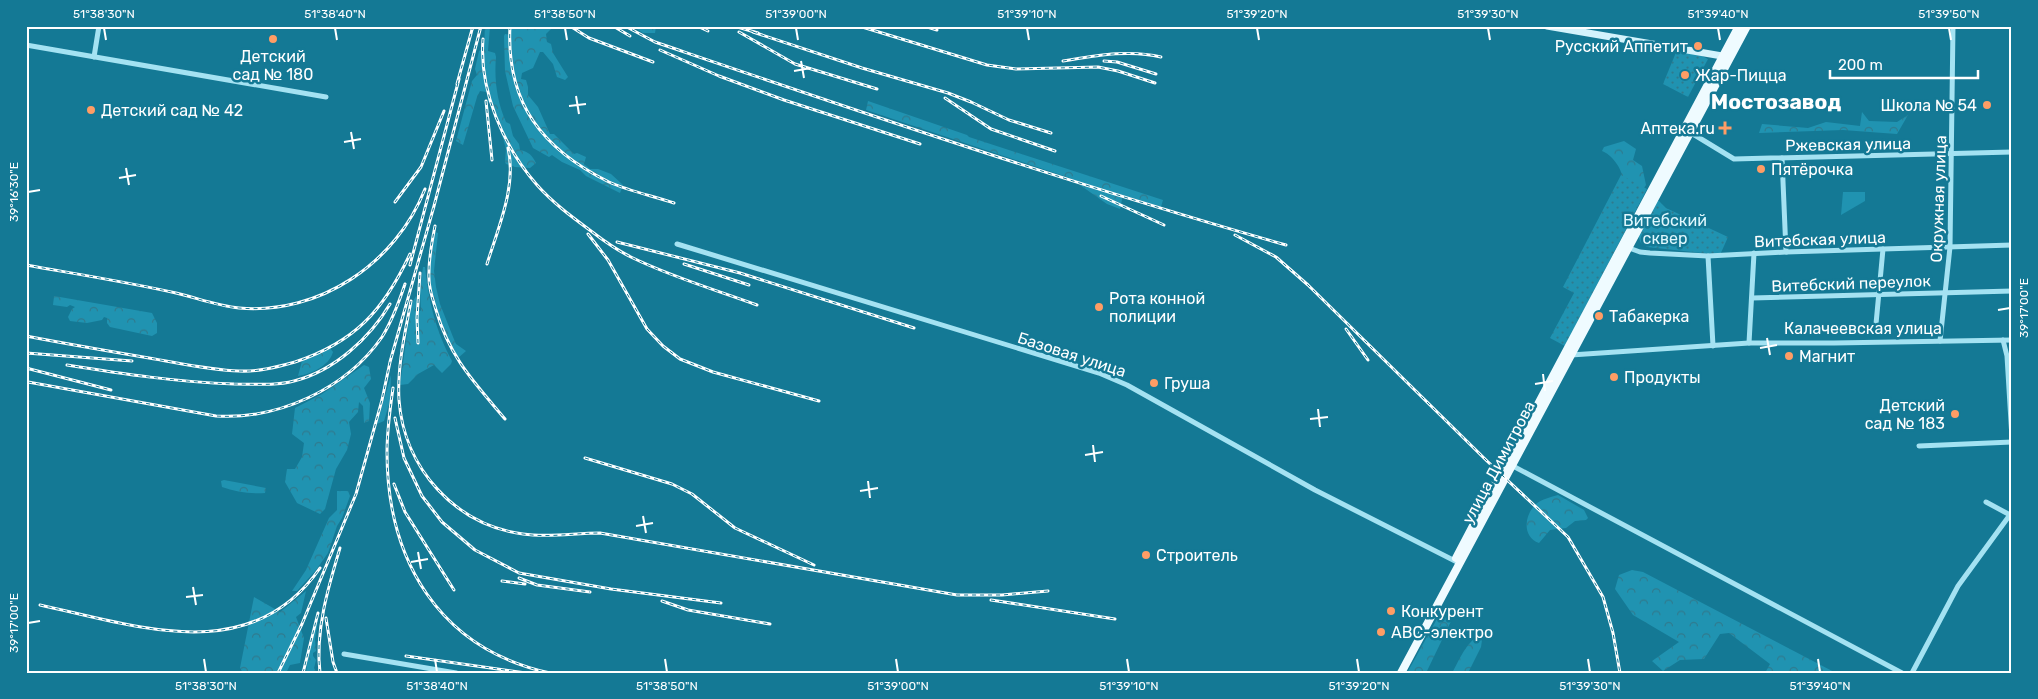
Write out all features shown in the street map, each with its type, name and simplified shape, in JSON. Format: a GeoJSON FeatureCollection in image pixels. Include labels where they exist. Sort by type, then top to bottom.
{"type":"FeatureCollection","features":[{"type":"Feature","properties":{"kind":"main road"},"geometry":{"type":"LineString","coordinates":[[1547,26],[1727,56]]}},
{"type":"Feature","properties":{"kind":"main road","name":"улица Димитрова"},"geometry":{"type":"LineString","coordinates":[[1395,673],[1511,465],[1567,354],[1629,248],[1727,56],[1739,26]]}},
{"type":"Feature","properties":{"kind":"main road","name":"улица Димитрова"},"geometry":{"type":"LineString","coordinates":[[1727,56],[1747,26]]}},
{"type":"Feature","properties":{"kind":"main road","name":"улица Димитрова"},"geometry":{"type":"LineString","coordinates":[[1401,673],[1457,562],[1567,354],[1688,131]]}},
{"type":"Feature","properties":{"kind":"street"},"geometry":{"type":"LineString","coordinates":[[94,57],[99,26]]}},
{"type":"Feature","properties":{"kind":"street","name":"Окружная улица"},"geometry":{"type":"LineString","coordinates":[[1940,341],[1950,247],[1953,155],[1953,26]]}},
{"type":"Feature","properties":{"kind":"street"},"geometry":{"type":"LineString","coordinates":[[26,45],[326,97]]}},
{"type":"Feature","properties":{"kind":"street","name":"Ржевская улица"},"geometry":{"type":"LineString","coordinates":[[1688,131],[1734,159],[1953,155],[2012,152]]}},
{"type":"Feature","properties":{"kind":"street"},"geometry":{"type":"LineString","coordinates":[[1782,158],[1786,252]]}},
{"type":"Feature","properties":{"kind":"street","name":"Базовая улица"},"geometry":{"type":"LineString","coordinates":[[677,244],[1099,373],[1127,385],[1315,490],[1457,562]]}},
{"type":"Feature","properties":{"kind":"street","name":"Витебская улица"},"geometry":{"type":"LineString","coordinates":[[1629,248],[1640,252],[1708,256],[2012,245]]}},
{"type":"Feature","properties":{"kind":"street"},"geometry":{"type":"LineString","coordinates":[[1876,324],[1883,249]]}},
{"type":"Feature","properties":{"kind":"street"},"geometry":{"type":"LineString","coordinates":[[1749,343],[1754,254]]}},
{"type":"Feature","properties":{"kind":"street"},"geometry":{"type":"LineString","coordinates":[[1708,256],[1713,346]]}},
{"type":"Feature","properties":{"kind":"street","name":"Витебский переулок"},"geometry":{"type":"LineString","coordinates":[[1752,298],[2012,291]]}},
{"type":"Feature","properties":{"kind":"street"},"geometry":{"type":"LineString","coordinates":[[1919,446],[2012,440],[2007,356],[2003,340]]}},
{"type":"Feature","properties":{"kind":"street","name":"Калачеевская улица"},"geometry":{"type":"LineString","coordinates":[[1567,354],[1749,343],[2012,340]]}},
{"type":"Feature","properties":{"kind":"street"},"geometry":{"type":"LineString","coordinates":[[1511,465],[1902,673]]}},
{"type":"Feature","properties":{"kind":"street"},"geometry":{"type":"LineString","coordinates":[[1912,673],[1958,586],[2011,514],[1986,502]]}},
{"type":"Feature","properties":{"kind":"street"},"geometry":{"type":"LineString","coordinates":[[344,654],[456,673]]}},
{"type":"Feature","properties":{"kind":"green space"},"geometry":{"type":"Polygon","coordinates":[[[485,26],[490,26],[488,51],[495,53],[496,57],[495,74],[500,106],[506,122],[510,124],[513,136],[519,144],[520,150],[530,154],[536,163],[530,168],[506,164],[506,149],[493,103],[488,102],[487,92],[480,91],[477,97],[463,145],[456,141],[472,81],[477,75],[475,69],[479,51],[484,48],[485,26]]]}},
{"type":"Feature","properties":{"kind":"green space"},"geometry":{"type":"Polygon","coordinates":[[[511,26],[554,26],[546,34],[547,42],[551,44],[553,53],[568,77],[565,80],[557,77],[553,64],[543,52],[540,52],[533,68],[522,73],[521,79],[526,80],[528,95],[538,107],[550,134],[554,134],[574,154],[577,153],[586,157],[584,164],[590,169],[598,169],[611,174],[623,185],[620,193],[586,176],[580,170],[552,155],[549,157],[533,148],[513,106],[505,71],[504,36],[505,34],[511,35],[511,26]]]}},
{"type":"Feature","properties":{"kind":"green space"},"geometry":{"type":"Polygon","coordinates":[[[632,26],[656,26],[655,33],[643,33],[632,26]]]}},
{"type":"Feature","properties":{"kind":"green space"},"geometry":{"type":"Polygon","coordinates":[[[1677,50],[1698,54],[1708,59],[1688,97],[1663,84],[1677,50]]]}},
{"type":"Feature","properties":{"kind":"green space"},"geometry":{"type":"Polygon","coordinates":[[[868,101],[969,137],[1163,200],[1161,207],[1123,195],[1120,209],[1107,204],[1070,178],[866,110],[868,101]]]}},
{"type":"Feature","properties":{"kind":"green space"},"geometry":{"type":"Polygon","coordinates":[[[1862,112],[1869,121],[1897,122],[1908,115],[1897,134],[1843,130],[1759,133],[1762,124],[1808,128],[1826,122],[1860,126],[1862,112]]]}},
{"type":"Feature","properties":{"kind":"green space"},"geometry":{"type":"Polygon","coordinates":[[[1624,141],[1636,149],[1633,160],[1642,166],[1646,185],[1641,192],[1622,179],[1621,171],[1616,162],[1602,151],[1604,147],[1624,141]]]}},
{"type":"Feature","properties":{"kind":"green space"},"geometry":{"type":"Polygon","coordinates":[[[1621,175],[1647,189],[1565,346],[1550,338],[1574,293],[1563,287],[1621,175]]]}},
{"type":"Feature","properties":{"kind":"green space"},"geometry":{"type":"Polygon","coordinates":[[[1843,192],[1865,192],[1865,201],[1841,215],[1843,192]]]}},
{"type":"Feature","properties":{"kind":"green space","name":"Витебский сквер"},"geometry":{"type":"Polygon","coordinates":[[[1655,201],[1659,201],[1666,208],[1728,237],[1720,255],[1647,247],[1641,243],[1638,236],[1655,201]]]}},
{"type":"Feature","properties":{"kind":"green space"},"geometry":{"type":"Polygon","coordinates":[[[435,232],[438,233],[434,271],[440,304],[456,344],[466,351],[458,358],[443,330],[431,288],[430,267],[435,232]]]}},
{"type":"Feature","properties":{"kind":"green space"},"geometry":{"type":"Polygon","coordinates":[[[423,267],[425,267],[437,326],[452,361],[442,373],[434,365],[418,374],[408,384],[400,385],[411,305],[416,296],[417,309],[421,311],[420,291],[423,267]]]}},
{"type":"Feature","properties":{"kind":"green space"},"geometry":{"type":"Polygon","coordinates":[[[54,296],[152,313],[157,323],[157,333],[152,336],[110,327],[107,323],[107,318],[104,317],[102,320],[87,323],[70,321],[68,317],[75,307],[70,305],[67,307],[53,305],[54,296]]]}},
{"type":"Feature","properties":{"kind":"green space"},"geometry":{"type":"Polygon","coordinates":[[[330,348],[333,352],[324,365],[314,371],[298,376],[302,361],[330,348]]]}},
{"type":"Feature","properties":{"kind":"green space"},"geometry":{"type":"Polygon","coordinates":[[[364,365],[369,367],[371,379],[364,388],[370,403],[369,421],[364,423],[363,406],[359,402],[358,412],[349,422],[351,434],[347,450],[336,469],[325,509],[320,514],[297,503],[285,482],[287,469],[295,469],[302,457],[304,443],[292,434],[295,408],[322,394],[364,365]]]}},
{"type":"Feature","properties":{"kind":"green space"},"geometry":{"type":"Polygon","coordinates":[[[391,375],[390,401],[384,421],[377,424],[391,375]]]}},
{"type":"Feature","properties":{"kind":"green space"},"geometry":{"type":"Polygon","coordinates":[[[221,481],[266,488],[265,493],[227,489],[222,487],[221,481]]]}},
{"type":"Feature","properties":{"kind":"green space"},"geometry":{"type":"Polygon","coordinates":[[[337,491],[348,491],[350,496],[328,553],[297,591],[292,591],[306,570],[329,518],[337,510],[337,491]]]}},
{"type":"Feature","properties":{"kind":"green space"},"geometry":{"type":"Polygon","coordinates":[[[1558,495],[1584,510],[1588,518],[1575,521],[1566,528],[1550,530],[1539,543],[1533,540],[1527,531],[1529,514],[1538,502],[1558,495]]]}},
{"type":"Feature","properties":{"kind":"green space"},"geometry":{"type":"Polygon","coordinates":[[[1632,570],[1643,572],[1836,673],[1765,673],[1770,664],[1729,633],[1720,634],[1704,659],[1680,660],[1663,671],[1652,661],[1679,642],[1633,615],[1615,589],[1619,575],[1632,570]]]}},
{"type":"Feature","properties":{"kind":"green space"},"geometry":{"type":"Polygon","coordinates":[[[306,591],[301,613],[296,617],[304,638],[300,663],[290,665],[286,673],[243,673],[240,668],[254,597],[280,612],[306,591]]]}},
{"type":"Feature","properties":{"kind":"green space"},"geometry":{"type":"Polygon","coordinates":[[[1443,608],[1451,609],[1454,615],[1426,673],[1407,673],[1443,608]]]}},
{"type":"Feature","properties":{"kind":"green space"},"geometry":{"type":"Polygon","coordinates":[[[317,621],[316,651],[313,653],[313,656],[316,660],[314,668],[317,673],[306,673],[310,643],[317,621]]]}},
{"type":"Feature","properties":{"kind":"green space"},"geometry":{"type":"Polygon","coordinates":[[[1479,636],[1482,640],[1481,647],[1468,673],[1452,673],[1467,647],[1479,636]]]}},
{"type":"Feature","properties":{"kind":"railway"},"geometry":{"type":"LineString","coordinates":[[457,84],[473,26]]}},
{"type":"Feature","properties":{"kind":"railway"},"geometry":{"type":"LineString","coordinates":[[278,673],[302,624],[356,494],[481,26]]}},
{"type":"Feature","properties":{"kind":"railway"},"geometry":{"type":"LineString","coordinates":[[510,26],[510,53],[514,78],[522,100],[533,120],[547,138],[565,155],[609,182],[674,203]]}},
{"type":"Feature","properties":{"kind":"railway"},"geometry":{"type":"LineString","coordinates":[[570,26],[589,38],[653,62]]}},
{"type":"Feature","properties":{"kind":"railway"},"geometry":{"type":"LineString","coordinates":[[613,26],[630,36]]}},
{"type":"Feature","properties":{"kind":"railway"},"geometry":{"type":"LineString","coordinates":[[625,26],[655,42],[891,122],[1127,198],[1286,245]]}},
{"type":"Feature","properties":{"kind":"railway"},"geometry":{"type":"LineString","coordinates":[[697,26],[708,31]]}},
{"type":"Feature","properties":{"kind":"railway"},"geometry":{"type":"LineString","coordinates":[[734,26],[758,33]]}},
{"type":"Feature","properties":{"kind":"railway"},"geometry":{"type":"LineString","coordinates":[[859,26],[987,65],[1016,69],[1098,67],[1118,71],[1155,83]]}},
{"type":"Feature","properties":{"kind":"railway"},"geometry":{"type":"LineString","coordinates":[[924,26],[937,30]]}},
{"type":"Feature","properties":{"kind":"railway"},"geometry":{"type":"LineString","coordinates":[[739,32],[795,64],[877,89]]}},
{"type":"Feature","properties":{"kind":"railway"},"geometry":{"type":"LineString","coordinates":[[753,32],[862,68],[948,93],[1009,120],[1051,133]]}},
{"type":"Feature","properties":{"kind":"railway"},"geometry":{"type":"LineString","coordinates":[[483,39],[485,78],[489,97],[504,135],[525,170],[550,198],[601,238],[627,255],[679,277],[757,305]]}},
{"type":"Feature","properties":{"kind":"railway"},"geometry":{"type":"LineString","coordinates":[[660,50],[719,76],[784,100],[920,144]]}},
{"type":"Feature","properties":{"kind":"railway"},"geometry":{"type":"LineString","coordinates":[[1063,61],[1124,53],[1161,57]]}},
{"type":"Feature","properties":{"kind":"railway"},"geometry":{"type":"LineString","coordinates":[[1104,61],[1117,62],[1156,74]]}},
{"type":"Feature","properties":{"kind":"railway"},"geometry":{"type":"LineString","coordinates":[[410,265],[459,79]]}},
{"type":"Feature","properties":{"kind":"railway"},"geometry":{"type":"LineString","coordinates":[[945,98],[991,129],[1055,151]]}},
{"type":"Feature","properties":{"kind":"railway"},"geometry":{"type":"LineString","coordinates":[[486,101],[492,160]]}},
{"type":"Feature","properties":{"kind":"railway"},"geometry":{"type":"LineString","coordinates":[[395,202],[421,167],[444,111]]}},
{"type":"Feature","properties":{"kind":"railway"},"geometry":{"type":"LineString","coordinates":[[487,264],[508,192],[510,177],[508,148]]}},
{"type":"Feature","properties":{"kind":"railway"},"geometry":{"type":"LineString","coordinates":[[26,265],[158,289],[231,307],[269,308],[298,303],[326,293],[352,279],[375,261],[395,240],[412,216],[425,189]]}},
{"type":"Feature","properties":{"kind":"railway"},"geometry":{"type":"LineString","coordinates":[[1101,196],[1164,225]]}},
{"type":"Feature","properties":{"kind":"railway"},"geometry":{"type":"LineString","coordinates":[[435,226],[430,255],[429,282],[442,327],[448,342],[464,369],[505,419]]}},
{"type":"Feature","properties":{"kind":"railway"},"geometry":{"type":"LineString","coordinates":[[588,234],[608,260],[647,329],[663,346],[680,359],[713,372],[819,401]]}},
{"type":"Feature","properties":{"kind":"railway"},"geometry":{"type":"LineString","coordinates":[[1235,235],[1276,257],[1308,285],[1487,461],[1568,537],[1603,597],[1613,633],[1620,673]]}},
{"type":"Feature","properties":{"kind":"railway"},"geometry":{"type":"LineString","coordinates":[[617,242],[740,273],[914,328]]}},
{"type":"Feature","properties":{"kind":"railway"},"geometry":{"type":"LineString","coordinates":[[26,336],[216,369],[260,370],[295,362],[316,354],[351,334],[378,308],[400,274],[410,254]]}},
{"type":"Feature","properties":{"kind":"railway"},"geometry":{"type":"LineString","coordinates":[[684,264],[749,285]]}},
{"type":"Feature","properties":{"kind":"railway"},"geometry":{"type":"LineString","coordinates":[[418,343],[417,318],[420,273]]}},
{"type":"Feature","properties":{"kind":"railway"},"geometry":{"type":"LineString","coordinates":[[28,382],[216,416],[263,413],[309,397],[330,386],[350,372],[382,337],[395,311],[405,284]]}},
{"type":"Feature","properties":{"kind":"railway"},"geometry":{"type":"LineString","coordinates":[[411,301],[399,375],[399,400],[403,425],[411,448],[423,470],[437,489],[455,506],[476,519],[498,528],[523,534],[600,533],[957,595],[1002,595],[1048,591]]}},
{"type":"Feature","properties":{"kind":"railway"},"geometry":{"type":"LineString","coordinates":[[67,365],[192,381],[234,384],[287,383],[323,370],[350,352],[372,329],[390,304]]}},
{"type":"Feature","properties":{"kind":"railway"},"geometry":{"type":"LineString","coordinates":[[1346,329],[1368,360]]}},
{"type":"Feature","properties":{"kind":"railway"},"geometry":{"type":"LineString","coordinates":[[26,353],[132,361]]}},
{"type":"Feature","properties":{"kind":"railway"},"geometry":{"type":"LineString","coordinates":[[26,368],[111,390]]}},
{"type":"Feature","properties":{"kind":"railway"},"geometry":{"type":"LineString","coordinates":[[393,388],[387,444],[389,492],[397,529],[409,563],[427,594],[450,621],[478,644],[511,661],[550,673]]}},
{"type":"Feature","properties":{"kind":"railway"},"geometry":{"type":"LineString","coordinates":[[395,418],[404,458],[422,496],[442,522],[475,550],[519,573],[611,589],[721,603]]}},
{"type":"Feature","properties":{"kind":"railway"},"geometry":{"type":"LineString","coordinates":[[585,458],[672,484],[692,494],[735,528],[814,565]]}},
{"type":"Feature","properties":{"kind":"railway"},"geometry":{"type":"LineString","coordinates":[[394,484],[405,512],[454,590]]}},
{"type":"Feature","properties":{"kind":"railway"},"geometry":{"type":"LineString","coordinates":[[320,673],[319,641],[321,626],[327,594],[340,548]]}},
{"type":"Feature","properties":{"kind":"railway"},"geometry":{"type":"LineString","coordinates":[[40,605],[153,629],[190,632],[227,629],[261,619],[292,599],[320,568]]}},
{"type":"Feature","properties":{"kind":"railway"},"geometry":{"type":"LineString","coordinates":[[519,578],[537,585],[590,592]]}},
{"type":"Feature","properties":{"kind":"railway"},"geometry":{"type":"LineString","coordinates":[[502,581],[525,584]]}},
{"type":"Feature","properties":{"kind":"railway"},"geometry":{"type":"LineString","coordinates":[[991,600],[1115,619]]}},
{"type":"Feature","properties":{"kind":"railway"},"geometry":{"type":"LineString","coordinates":[[662,601],[688,610],[770,624]]}},
{"type":"Feature","properties":{"kind":"railway"},"geometry":{"type":"LineString","coordinates":[[303,673],[318,613]]}},
{"type":"Feature","properties":{"kind":"railway"},"geometry":{"type":"LineString","coordinates":[[326,618],[333,662],[337,673]]}},
{"type":"Feature","properties":{"kind":"railway"},"geometry":{"type":"LineString","coordinates":[[406,656],[526,673]]}},
{"type":"Feature","properties":{"kind":"place","name":"Детский сад № 180"},"geometry":{"type":"Point","coordinates":[273,39]}},
{"type":"Feature","properties":{"kind":"place","name":"Русский Аппетит"},"geometry":{"type":"Point","coordinates":[1698,46]}},
{"type":"Feature","properties":{"kind":"place","name":"Жар-Пицца"},"geometry":{"type":"Point","coordinates":[1685,75]}},
{"type":"Feature","properties":{"kind":"place","name":"Школа № 54"},"geometry":{"type":"Point","coordinates":[1987,105]}},
{"type":"Feature","properties":{"kind":"place","name":"Детский сад № 42"},"geometry":{"type":"Point","coordinates":[91,110]}},
{"type":"Feature","properties":{"kind":"place","name":"Аптека.ru"},"geometry":{"type":"Point","coordinates":[1725,128]}},
{"type":"Feature","properties":{"kind":"place","name":"Пятёрочка"},"geometry":{"type":"Point","coordinates":[1761,169]}},
{"type":"Feature","properties":{"kind":"place","name":"Рота конной полиции"},"geometry":{"type":"Point","coordinates":[1099,307]}},
{"type":"Feature","properties":{"kind":"place","name":"Табакерка"},"geometry":{"type":"Point","coordinates":[1599,316]}},
{"type":"Feature","properties":{"kind":"place","name":"Магнит"},"geometry":{"type":"Point","coordinates":[1789,356]}},
{"type":"Feature","properties":{"kind":"place","name":"Продукты"},"geometry":{"type":"Point","coordinates":[1614,377]}},
{"type":"Feature","properties":{"kind":"place","name":"Груша"},"geometry":{"type":"Point","coordinates":[1154,383]}},
{"type":"Feature","properties":{"kind":"place","name":"Детский сад № 183"},"geometry":{"type":"Point","coordinates":[1955,414]}},
{"type":"Feature","properties":{"kind":"place","name":"Строитель"},"geometry":{"type":"Point","coordinates":[1146,555]}},
{"type":"Feature","properties":{"kind":"place","name":"Конкурент"},"geometry":{"type":"Point","coordinates":[1391,611]}},
{"type":"Feature","properties":{"kind":"place","name":"АВС-электро"},"geometry":{"type":"Point","coordinates":[1381,632]}},
{"type":"Feature","properties":{"kind":"district","name":"Мостозавод"},"geometry":{"type":"Point","coordinates":[1776,102]}}]}
